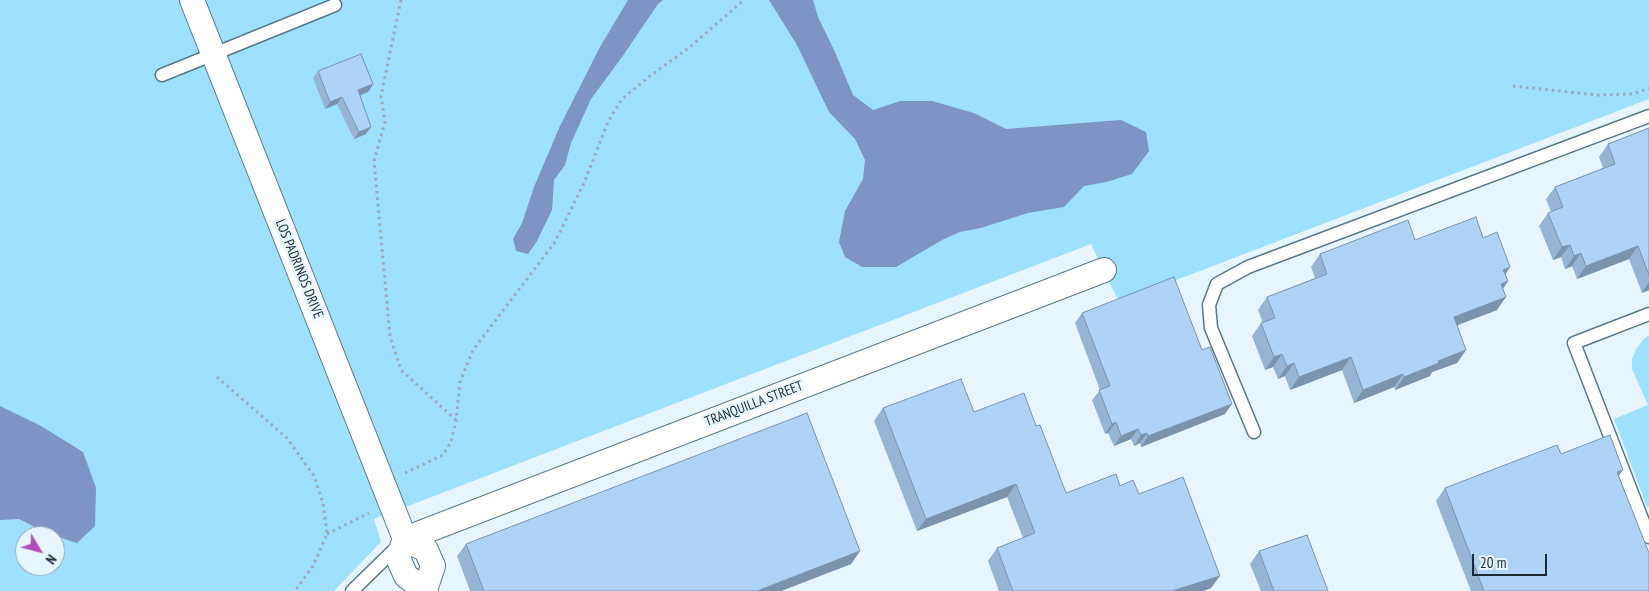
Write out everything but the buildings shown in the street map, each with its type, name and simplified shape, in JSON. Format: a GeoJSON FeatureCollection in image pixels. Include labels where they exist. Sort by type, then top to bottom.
{"type":"FeatureCollection","features":[{"type":"Feature","properties":{"kind":"street","name":"LOS PADRINOS DRIVE"},"geometry":{"type":"LineString","coordinates":[[192,0],[405,539]]}},
{"type":"Feature","properties":{"kind":"street","name":"TRANQUILLA STREET"},"geometry":{"type":"LineString","coordinates":[[405,539],[1104,270]]}},
{"type":"Feature","properties":{"kind":"street"},"geometry":{"type":"LineString","coordinates":[[405,539],[398,558],[406,576],[426,590]]}},
{"type":"Feature","properties":{"kind":"lane"},"geometry":{"type":"LineString","coordinates":[[162,75],[335,5]]}},
{"type":"Feature","properties":{"kind":"lane"},"geometry":{"type":"LineString","coordinates":[[1254,432],[1211,328],[1209,305],[1217,284],[1248,267],[1649,116]]}},
{"type":"Feature","properties":{"kind":"lane"},"geometry":{"type":"LineString","coordinates":[[1649,314],[1574,343],[1649,538]]}},
{"type":"Feature","properties":{"kind":"lane"},"geometry":{"type":"LineString","coordinates":[[352,591],[405,539]]}},
{"type":"Feature","properties":{"kind":"path"},"geometry":{"type":"LineString","coordinates":[[401,0],[381,96],[385,122],[374,161],[390,336],[402,370],[456,421]]}},
{"type":"Feature","properties":{"kind":"path"},"geometry":{"type":"LineString","coordinates":[[327,534],[370,512],[405,472],[443,454],[452,442],[460,382],[473,350],[555,242],[584,183],[608,122],[622,99],[690,47],[744,0]]}},
{"type":"Feature","properties":{"kind":"path"},"geometry":{"type":"LineString","coordinates":[[1513,86],[1597,95],[1633,94],[1649,88]]}},
{"type":"Feature","properties":{"kind":"path"},"geometry":{"type":"LineString","coordinates":[[218,377],[287,438],[314,476],[323,502],[327,534],[313,566],[295,591]]}},
{"type":"Feature","properties":{"kind":"shaded area"},"geometry":{"type":"Polygon","coordinates":[[[0,0],[1649,0],[1649,99],[1119,302],[1091,244],[374,519],[381,542],[334,591],[0,591],[0,0]]]}},
{"type":"Feature","properties":{"kind":"shaded area"},"geometry":{"type":"Polygon","coordinates":[[[628,0],[663,0],[658,4],[591,99],[571,143],[565,165],[554,180],[552,210],[537,241],[528,254],[516,251],[513,239],[522,223],[534,187],[560,126],[600,47],[628,0]]]}},
{"type":"Feature","properties":{"kind":"shaded area"},"geometry":{"type":"Polygon","coordinates":[[[769,0],[813,0],[818,17],[853,95],[873,110],[900,101],[932,101],[974,113],[1006,129],[1121,120],[1146,132],[1149,151],[1132,174],[1084,186],[1064,207],[1028,213],[981,228],[960,232],[942,240],[896,267],[862,267],[845,257],[839,242],[845,211],[863,179],[865,160],[855,139],[829,112],[797,45],[769,0]]]}},
{"type":"Feature","properties":{"kind":"shaded area"},"geometry":{"type":"Polygon","coordinates":[[[1649,335],[1649,506],[1647,507],[1614,419],[1648,405],[1632,369],[1632,359],[1636,349],[1649,335]]]}},
{"type":"Feature","properties":{"kind":"shaded area"},"geometry":{"type":"Polygon","coordinates":[[[0,406],[41,426],[83,452],[96,488],[95,526],[77,543],[65,539],[65,526],[33,526],[19,519],[0,520],[0,406]]]}}]}
